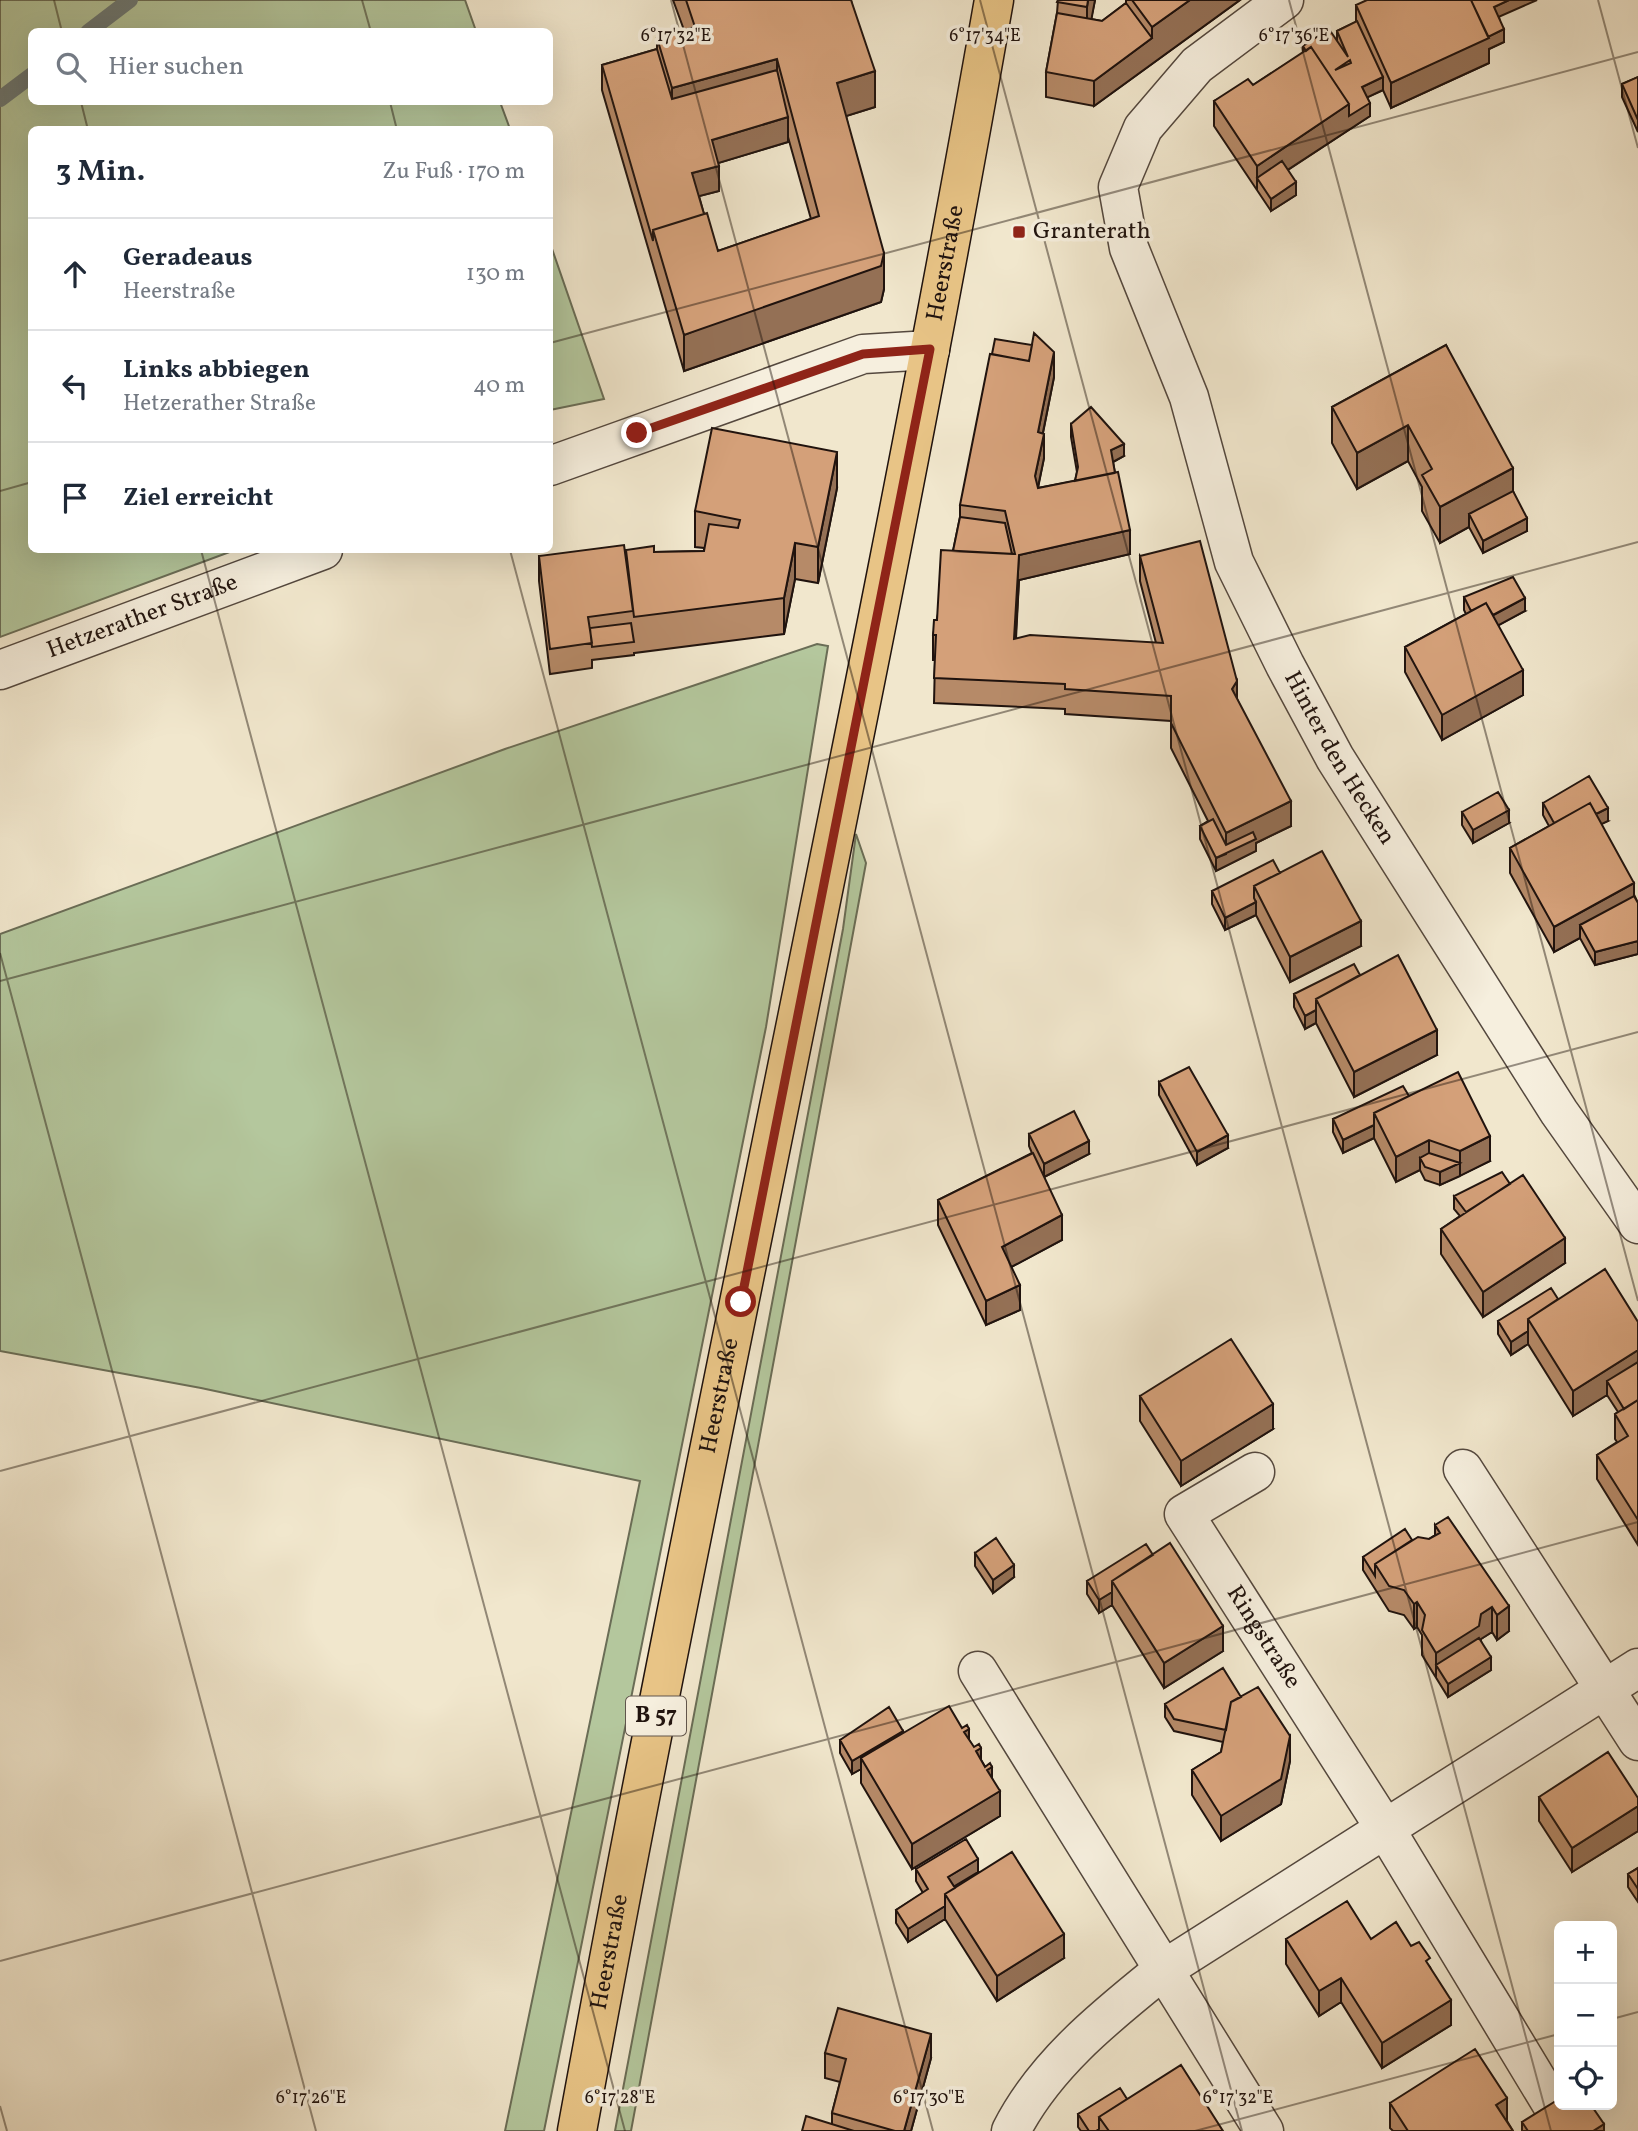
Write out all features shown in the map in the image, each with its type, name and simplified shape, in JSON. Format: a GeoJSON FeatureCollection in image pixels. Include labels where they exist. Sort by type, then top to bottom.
{"type":"FeatureCollection","features":[{"type":"Feature","properties":{"kind":"main road","name":"Heerstraße"},"geometry":{"type":"LineString","coordinates":[[577,2131],[628,1854],[741,1307],[930,349],[994,0]]}},
{"type":"Feature","properties":{"kind":"street","name":"Hinter den Hecken"},"geometry":{"type":"LineString","coordinates":[[1284,0],[1197,65],[1143,128],[1118,187],[1129,248],[1189,397],[1234,562],[1285,665],[1350,782],[1559,1112],[1638,1224]]}},
{"type":"Feature","properties":{"kind":"street"},"geometry":{"type":"LineString","coordinates":[[553,465],[863,354],[930,349]]}},
{"type":"Feature","properties":{"kind":"street","name":"Hetzerather Straße"},"geometry":{"type":"LineString","coordinates":[[0,670],[315,553]]}},
{"type":"Feature","properties":{"kind":"street"},"geometry":{"type":"LineString","coordinates":[[1463,1469],[1638,1741]]}},
{"type":"Feature","properties":{"kind":"street","name":"Ringstraße"},"geometry":{"type":"LineString","coordinates":[[1255,1472],[1184,1514],[1386,1830],[1557,2113]]}},
{"type":"Feature","properties":{"kind":"street"},"geometry":{"type":"LineString","coordinates":[[1011,2131],[1061,2059],[1106,2016],[1163,1970],[1638,1668]]}},
{"type":"Feature","properties":{"kind":"street"},"geometry":{"type":"LineString","coordinates":[[978,1671],[1264,2131]]}},
{"type":"Feature","properties":{"kind":"green space"},"geometry":{"type":"Polygon","coordinates":[[[0,0],[465,0],[475,28],[28,28],[28,105],[501,105],[509,126],[28,126],[28,553],[227,553],[0,637],[0,0]]]}},
{"type":"Feature","properties":{"kind":"green space"},"geometry":{"type":"Polygon","coordinates":[[[553,252],[604,399],[553,409],[553,252]]]}},
{"type":"Feature","properties":{"kind":"green space"},"geometry":{"type":"Polygon","coordinates":[[[817,644],[828,646],[766,1027],[544,2131],[505,2131],[640,1481],[201,1388],[0,1351],[0,934],[505,749],[817,644]]]}},
{"type":"Feature","properties":{"kind":"green space"},"geometry":{"type":"Polygon","coordinates":[[[856,834],[866,863],[631,2131],[615,2131],[843,929],[856,834]]]}},
{"type":"Feature","properties":{"kind":"building"},"geometry":{"type":"Polygon","coordinates":[[[686,0],[851,0],[875,71],[837,83],[884,253],[881,266],[684,335],[653,230],[707,213],[718,251],[819,216],[777,59],[672,88],[657,38],[695,27],[686,0]]]}},
{"type":"Feature","properties":{"kind":"building"},"geometry":{"type":"Polygon","coordinates":[[[1088,0],[1087,7],[1057,2],[1088,0]]]}},
{"type":"Feature","properties":{"kind":"building"},"geometry":{"type":"Polygon","coordinates":[[[1132,0],[1190,0],[1152,27],[1132,0]]]}},
{"type":"Feature","properties":{"kind":"building"},"geometry":{"type":"Polygon","coordinates":[[[1367,0],[1471,0],[1489,38],[1391,83],[1356,5],[1367,0]]]}},
{"type":"Feature","properties":{"kind":"building"},"geometry":{"type":"Polygon","coordinates":[[[1471,0],[1509,0],[1494,7],[1504,29],[1488,37],[1471,0]]]}},
{"type":"Feature","properties":{"kind":"building"},"geometry":{"type":"Polygon","coordinates":[[[1126,3],[1152,38],[1094,81],[1046,72],[1057,13],[1102,21],[1126,3]]]}},
{"type":"Feature","properties":{"kind":"building"},"geometry":{"type":"Polygon","coordinates":[[[1357,21],[1383,77],[1362,87],[1370,103],[1349,116],[1349,104],[1311,47],[1306,51],[1303,46],[1329,29],[1348,57],[1337,31],[1357,21]]]}},
{"type":"Feature","properties":{"kind":"building"},"geometry":{"type":"Polygon","coordinates":[[[1311,47],[1349,104],[1257,166],[1214,101],[1248,79],[1253,85],[1311,47]]]}},
{"type":"Feature","properties":{"kind":"building"},"geometry":{"type":"Polygon","coordinates":[[[657,49],[672,99],[777,70],[788,117],[712,140],[719,166],[692,173],[704,214],[653,230],[653,241],[602,65],[657,49]]]}},
{"type":"Feature","properties":{"kind":"building"},"geometry":{"type":"Polygon","coordinates":[[[1638,77],[1638,120],[1622,84],[1638,77]]]}},
{"type":"Feature","properties":{"kind":"building"},"geometry":{"type":"Polygon","coordinates":[[[1282,161],[1296,182],[1271,199],[1257,178],[1282,161]]]}},
{"type":"Feature","properties":{"kind":"building"},"geometry":{"type":"Polygon","coordinates":[[[1034,333],[1054,352],[1038,432],[1044,434],[1035,476],[1038,488],[1118,472],[1130,530],[1019,555],[1014,639],[1030,635],[1163,643],[1140,556],[1200,541],[1237,681],[1232,689],[1291,801],[1226,833],[1171,723],[1171,696],[1065,689],[1065,684],[934,678],[936,635],[933,635],[934,620],[937,620],[941,550],[1015,554],[1005,511],[960,505],[990,354],[1029,361],[1034,333]]]}},
{"type":"Feature","properties":{"kind":"building"},"geometry":{"type":"Polygon","coordinates":[[[995,339],[1032,345],[1029,361],[992,354],[995,339]]]}},
{"type":"Feature","properties":{"kind":"building"},"geometry":{"type":"Polygon","coordinates":[[[1446,345],[1513,468],[1440,507],[1422,475],[1432,469],[1408,425],[1357,453],[1332,407],[1446,345]]]}},
{"type":"Feature","properties":{"kind":"building"},"geometry":{"type":"Polygon","coordinates":[[[1091,407],[1124,444],[1111,450],[1115,473],[1075,481],[1078,467],[1071,424],[1091,407]]]}},
{"type":"Feature","properties":{"kind":"building"},"geometry":{"type":"Polygon","coordinates":[[[712,428],[837,452],[818,547],[795,543],[784,598],[634,617],[626,550],[654,546],[654,552],[704,551],[709,524],[738,528],[740,520],[695,511],[712,428]]]}},
{"type":"Feature","properties":{"kind":"building"},"geometry":{"type":"Polygon","coordinates":[[[1513,491],[1527,518],[1483,541],[1469,514],[1513,491]]]}},
{"type":"Feature","properties":{"kind":"building"},"geometry":{"type":"Polygon","coordinates":[[[960,517],[1005,523],[1012,554],[953,551],[960,517]]]}},
{"type":"Feature","properties":{"kind":"building"},"geometry":{"type":"Polygon","coordinates":[[[624,545],[633,611],[588,617],[592,643],[550,649],[539,556],[624,545]]]}},
{"type":"Feature","properties":{"kind":"building"},"geometry":{"type":"Polygon","coordinates":[[[1513,577],[1525,598],[1493,615],[1486,603],[1471,611],[1464,597],[1513,577]]]}},
{"type":"Feature","properties":{"kind":"building"},"geometry":{"type":"Polygon","coordinates":[[[1486,603],[1523,670],[1442,715],[1405,647],[1486,603]]]}},
{"type":"Feature","properties":{"kind":"building"},"geometry":{"type":"Polygon","coordinates":[[[631,623],[634,642],[592,647],[590,628],[631,623]]]}},
{"type":"Feature","properties":{"kind":"building"},"geometry":{"type":"Polygon","coordinates":[[[1589,776],[1608,808],[1596,814],[1590,803],[1554,823],[1543,803],[1589,776]]]}},
{"type":"Feature","properties":{"kind":"building"},"geometry":{"type":"Polygon","coordinates":[[[1498,792],[1509,810],[1473,830],[1462,812],[1498,792]]]}},
{"type":"Feature","properties":{"kind":"building"},"geometry":{"type":"Polygon","coordinates":[[[1590,803],[1634,883],[1554,927],[1510,848],[1590,803]]]}},
{"type":"Feature","properties":{"kind":"building"},"geometry":{"type":"Polygon","coordinates":[[[1213,819],[1226,845],[1253,832],[1256,839],[1216,858],[1200,826],[1213,819]]]}},
{"type":"Feature","properties":{"kind":"building"},"geometry":{"type":"Polygon","coordinates":[[[1322,851],[1361,921],[1290,957],[1254,886],[1322,851]]]}},
{"type":"Feature","properties":{"kind":"building"},"geometry":{"type":"Polygon","coordinates":[[[1273,860],[1280,873],[1254,886],[1256,902],[1225,918],[1212,891],[1273,860]]]}},
{"type":"Feature","properties":{"kind":"building"},"geometry":{"type":"Polygon","coordinates":[[[1634,896],[1638,903],[1638,941],[1595,952],[1580,925],[1634,896]]]}},
{"type":"Feature","properties":{"kind":"building"},"geometry":{"type":"Polygon","coordinates":[[[1398,955],[1437,1030],[1354,1072],[1316,999],[1398,955]]]}},
{"type":"Feature","properties":{"kind":"building"},"geometry":{"type":"Polygon","coordinates":[[[1354,964],[1360,975],[1316,999],[1316,1010],[1305,1016],[1294,994],[1354,964]]]}},
{"type":"Feature","properties":{"kind":"building"},"geometry":{"type":"Polygon","coordinates":[[[1189,1067],[1228,1135],[1197,1152],[1159,1082],[1189,1067]]]}},
{"type":"Feature","properties":{"kind":"building"},"geometry":{"type":"Polygon","coordinates":[[[1458,1072],[1490,1136],[1460,1151],[1429,1140],[1396,1157],[1374,1113],[1458,1072]]]}},
{"type":"Feature","properties":{"kind":"building"},"geometry":{"type":"Polygon","coordinates":[[[1403,1086],[1409,1096],[1374,1113],[1374,1125],[1343,1140],[1333,1119],[1403,1086]]]}},
{"type":"Feature","properties":{"kind":"building"},"geometry":{"type":"Polygon","coordinates":[[[1074,1111],[1089,1141],[1044,1164],[1029,1134],[1074,1111]]]}},
{"type":"Feature","properties":{"kind":"building"},"geometry":{"type":"Polygon","coordinates":[[[1033,1153],[1062,1215],[1002,1247],[1020,1285],[986,1301],[938,1200],[1033,1153]]]}},
{"type":"Feature","properties":{"kind":"building"},"geometry":{"type":"Polygon","coordinates":[[[1429,1153],[1460,1163],[1440,1172],[1425,1167],[1420,1158],[1429,1153]]]}},
{"type":"Feature","properties":{"kind":"building"},"geometry":{"type":"Polygon","coordinates":[[[1502,1172],[1510,1184],[1466,1212],[1454,1196],[1502,1172]]]}},
{"type":"Feature","properties":{"kind":"building"},"geometry":{"type":"Polygon","coordinates":[[[1523,1175],[1565,1238],[1483,1292],[1441,1229],[1523,1175]]]}},
{"type":"Feature","properties":{"kind":"building"},"geometry":{"type":"Polygon","coordinates":[[[1605,1269],[1638,1322],[1638,1350],[1573,1391],[1528,1319],[1605,1269]]]}},
{"type":"Feature","properties":{"kind":"building"},"geometry":{"type":"Polygon","coordinates":[[[1551,1288],[1558,1299],[1528,1319],[1528,1331],[1511,1342],[1498,1321],[1551,1288]]]}},
{"type":"Feature","properties":{"kind":"building"},"geometry":{"type":"Polygon","coordinates":[[[1231,1339],[1273,1404],[1181,1461],[1140,1396],[1231,1339]]]}},
{"type":"Feature","properties":{"kind":"building"},"geometry":{"type":"Polygon","coordinates":[[[1638,1362],[1638,1400],[1624,1409],[1607,1381],[1638,1362]]]}},
{"type":"Feature","properties":{"kind":"building"},"geometry":{"type":"Polygon","coordinates":[[[1638,1400],[1638,1520],[1597,1455],[1628,1436],[1615,1414],[1638,1400]]]}},
{"type":"Feature","properties":{"kind":"building"},"geometry":{"type":"Polygon","coordinates":[[[1448,1517],[1509,1606],[1497,1615],[1492,1607],[1481,1614],[1479,1626],[1436,1653],[1422,1630],[1425,1615],[1417,1602],[1414,1604],[1404,1590],[1389,1586],[1375,1564],[1418,1537],[1429,1539],[1440,1533],[1435,1525],[1448,1517]]]}},
{"type":"Feature","properties":{"kind":"building"},"geometry":{"type":"Polygon","coordinates":[[[1405,1529],[1412,1540],[1375,1564],[1375,1576],[1363,1557],[1405,1529]]]}},
{"type":"Feature","properties":{"kind":"building"},"geometry":{"type":"Polygon","coordinates":[[[996,1538],[1014,1565],[993,1580],[975,1553],[996,1538]]]}},
{"type":"Feature","properties":{"kind":"building"},"geometry":{"type":"Polygon","coordinates":[[[1170,1543],[1223,1626],[1164,1663],[1112,1581],[1170,1543]]]}},
{"type":"Feature","properties":{"kind":"building"},"geometry":{"type":"Polygon","coordinates":[[[1146,1544],[1153,1555],[1112,1581],[1112,1592],[1099,1600],[1087,1581],[1146,1544]]]}},
{"type":"Feature","properties":{"kind":"building"},"geometry":{"type":"Polygon","coordinates":[[[1479,1638],[1491,1657],[1448,1684],[1436,1665],[1479,1638]]]}},
{"type":"Feature","properties":{"kind":"building"},"geometry":{"type":"Polygon","coordinates":[[[1223,1668],[1241,1697],[1231,1702],[1226,1730],[1174,1719],[1165,1704],[1223,1668]]]}},
{"type":"Feature","properties":{"kind":"building"},"geometry":{"type":"Polygon","coordinates":[[[1258,1687],[1290,1736],[1281,1779],[1221,1816],[1192,1770],[1221,1752],[1231,1702],[1258,1687]]]}},
{"type":"Feature","properties":{"kind":"building"},"geometry":{"type":"Polygon","coordinates":[[[949,1706],[962,1728],[967,1725],[969,1729],[964,1732],[974,1747],[979,1744],[981,1748],[976,1751],[985,1767],[990,1763],[992,1767],[987,1770],[1000,1791],[912,1844],[861,1758],[949,1706]]]}},
{"type":"Feature","properties":{"kind":"building"},"geometry":{"type":"Polygon","coordinates":[[[889,1707],[903,1731],[852,1761],[840,1740],[889,1707]]]}},
{"type":"Feature","properties":{"kind":"building"},"geometry":{"type":"Polygon","coordinates":[[[1608,1752],[1638,1798],[1638,1806],[1572,1848],[1539,1797],[1608,1752]]]}},
{"type":"Feature","properties":{"kind":"building"},"geometry":{"type":"Polygon","coordinates":[[[966,1839],[978,1859],[948,1877],[955,1888],[945,1894],[945,1906],[908,1929],[896,1910],[928,1889],[916,1869],[966,1839]]]}},
{"type":"Feature","properties":{"kind":"building"},"geometry":{"type":"Polygon","coordinates":[[[1012,1852],[1064,1934],[997,1976],[945,1894],[1012,1852]]]}},
{"type":"Feature","properties":{"kind":"building"},"geometry":{"type":"Polygon","coordinates":[[[1638,1868],[1638,1889],[1628,1874],[1638,1868]]]}},
{"type":"Feature","properties":{"kind":"building"},"geometry":{"type":"Polygon","coordinates":[[[1347,1901],[1371,1939],[1396,1922],[1411,1946],[1419,1942],[1430,1958],[1426,1961],[1451,2000],[1382,2043],[1341,1978],[1319,1991],[1286,1939],[1347,1901]]]}},
{"type":"Feature","properties":{"kind":"building"},"geometry":{"type":"Polygon","coordinates":[[[838,2008],[931,2034],[904,2131],[895,2131],[832,2113],[846,2059],[825,2053],[838,2008]]]}},
{"type":"Feature","properties":{"kind":"building"},"geometry":{"type":"Polygon","coordinates":[[[1475,2049],[1507,2098],[1496,2105],[1513,2131],[1408,2131],[1390,2103],[1475,2049]]]}},
{"type":"Feature","properties":{"kind":"building"},"geometry":{"type":"Polygon","coordinates":[[[1181,2065],[1223,2131],[1109,2131],[1099,2117],[1181,2065]]]}},
{"type":"Feature","properties":{"kind":"building"},"geometry":{"type":"Polygon","coordinates":[[[1120,2088],[1127,2099],[1099,2117],[1099,2129],[1089,2131],[1078,2114],[1120,2088]]]}},
{"type":"Feature","properties":{"kind":"building"},"geometry":{"type":"Polygon","coordinates":[[[1554,2102],[1554,2110],[1594,2110],[1604,2124],[1593,2131],[1528,2131],[1522,2122],[1554,2102]]]}},
{"type":"Feature","properties":{"kind":"building"},"geometry":{"type":"Polygon","coordinates":[[[806,2116],[854,2131],[802,2131],[806,2116]]]}},
{"type":"Feature","properties":{"kind":"waterway"},"geometry":{"type":"LineString","coordinates":[[93,28],[130,0]]}},
{"type":"Feature","properties":{"kind":"waterway"},"geometry":{"type":"LineString","coordinates":[[0,99],[28,78]]}},
{"type":"Feature","properties":{"kind":"place","name":"Granterath"},"geometry":{"type":"Point","coordinates":[1019,232]}},
{"type":"Feature","properties":{"kind":"route"},"geometry":{"type":"LineString","coordinates":[[637,433],[863,354],[930,349],[741,1302]]}}]}
